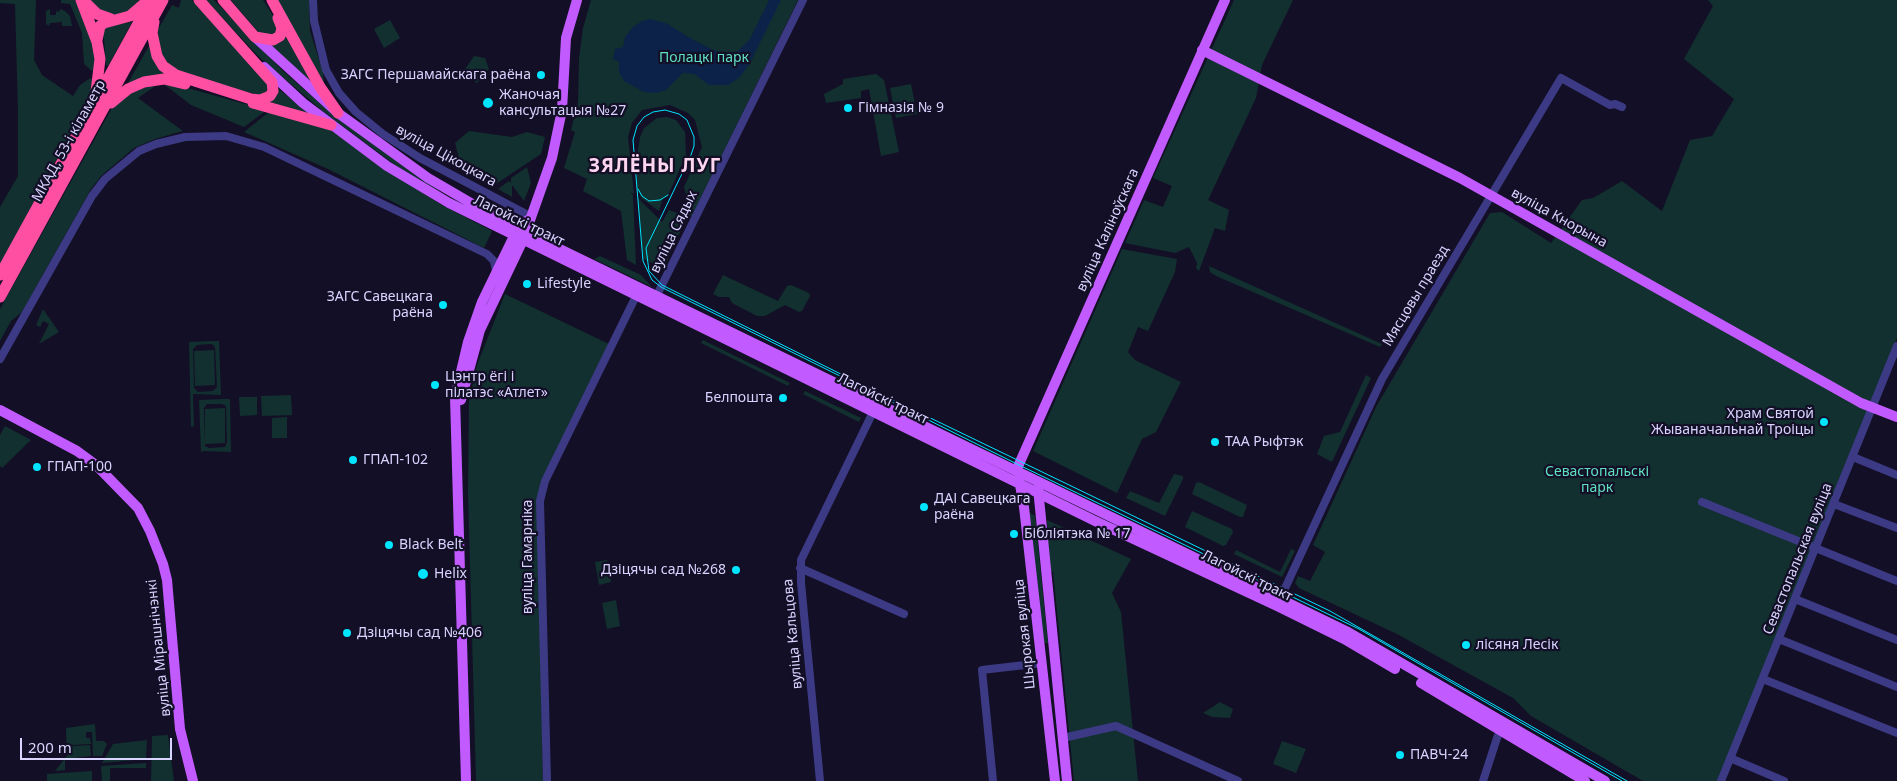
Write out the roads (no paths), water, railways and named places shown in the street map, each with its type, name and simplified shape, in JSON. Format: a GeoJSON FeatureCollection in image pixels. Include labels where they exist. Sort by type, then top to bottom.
{"type":"FeatureCollection","features":[{"type":"Feature","properties":{"kind":"highway"},"geometry":{"type":"LineString","coordinates":[[82,0],[97,14],[111,19]]}},
{"type":"Feature","properties":{"kind":"highway"},"geometry":{"type":"LineString","coordinates":[[82,0],[97,42],[100,59],[94,102]]}},
{"type":"Feature","properties":{"kind":"highway"},"geometry":{"type":"LineString","coordinates":[[97,42],[100,26],[111,19],[130,16],[150,0]]}},
{"type":"Feature","properties":{"kind":"highway","name":"МКАД, 53-і кіламетр"},"geometry":{"type":"LineString","coordinates":[[0,275],[150,0]]}},
{"type":"Feature","properties":{"kind":"highway","name":"МКАД, 53-і кіламетр"},"geometry":{"type":"LineString","coordinates":[[0,297],[163,0]]}},
{"type":"Feature","properties":{"kind":"highway","name":"Лагойскі тракт"},"geometry":{"type":"LineString","coordinates":[[199,0],[246,50]]}},
{"type":"Feature","properties":{"kind":"highway","name":"Лагойскі тракт"},"geometry":{"type":"LineString","coordinates":[[223,0],[255,37]]}},
{"type":"Feature","properties":{"kind":"highway"},"geometry":{"type":"LineString","coordinates":[[255,37],[273,40],[280,36],[282,28],[266,0]]}},
{"type":"Feature","properties":{"kind":"highway"},"geometry":{"type":"LineString","coordinates":[[272,0],[320,87],[338,113]]}},
{"type":"Feature","properties":{"kind":"highway"},"geometry":{"type":"LineString","coordinates":[[157,12],[152,33],[157,56],[163,66],[186,79],[252,99],[266,99],[272,92],[272,82],[246,50]]}},
{"type":"Feature","properties":{"kind":"highway"},"geometry":{"type":"LineString","coordinates":[[104,109],[128,89],[144,82],[164,79],[331,125]]}},
{"type":"Feature","properties":{"kind":"main road"},"geometry":{"type":"LineString","coordinates":[[484,309],[529,218],[552,158],[559,126],[566,38],[577,0]]}},
{"type":"Feature","properties":{"kind":"main road","name":"вуліца Каліноўскага"},"geometry":{"type":"LineString","coordinates":[[1016,472],[1202,50],[1226,0]]}},
{"type":"Feature","properties":{"kind":"main road","name":"Лагойскі тракт"},"geometry":{"type":"LineString","coordinates":[[255,37],[338,113],[428,178],[521,234]]}},
{"type":"Feature","properties":{"kind":"main road","name":"Лагойскі тракт"},"geometry":{"type":"LineString","coordinates":[[246,50],[331,125],[387,166],[422,188],[784,362]]}},
{"type":"Feature","properties":{"kind":"main road","name":"вуліца Кнорына"},"geometry":{"type":"LineString","coordinates":[[1202,50],[1492,196],[1873,408],[1897,417]]}},
{"type":"Feature","properties":{"kind":"main road"},"geometry":{"type":"LineString","coordinates":[[466,781],[456,433],[466,378],[496,271],[506,253],[521,234]]}},
{"type":"Feature","properties":{"kind":"main road","name":"Лагойскі тракт"},"geometry":{"type":"LineString","coordinates":[[636,290],[657,296],[1021,484],[1279,602],[1502,727],[1605,781]]}},
{"type":"Feature","properties":{"kind":"main road","name":"Лагойскі тракт"},"geometry":{"type":"LineString","coordinates":[[874,408],[1016,472],[1040,493],[1279,602]]}},
{"type":"Feature","properties":{"kind":"main road","name":"вуліца Мірашнічэнкі"},"geometry":{"type":"LineString","coordinates":[[0,410],[77,451],[96,465],[138,508],[150,531],[167,580],[180,730],[192,781]]}},
{"type":"Feature","properties":{"kind":"main road","name":"Шырокая вуліца"},"geometry":{"type":"LineString","coordinates":[[1016,472],[1021,484],[1054,781]]}},
{"type":"Feature","properties":{"kind":"main road","name":"Шырокая вуліца"},"geometry":{"type":"LineString","coordinates":[[1040,493],[1067,781]]}},
{"type":"Feature","properties":{"kind":"main road"},"geometry":{"type":"LineString","coordinates":[[1041,651],[1054,650]]}},
{"type":"Feature","properties":{"kind":"main road","name":"Лагойскі тракт"},"geometry":{"type":"LineString","coordinates":[[1502,727],[1586,781]]}},
{"type":"Feature","properties":{"kind":"street","name":"вуліца Цікоцкага"},"geometry":{"type":"LineString","coordinates":[[313,0],[314,21],[326,70],[339,93],[356,112],[383,134],[420,158],[529,218]]}},
{"type":"Feature","properties":{"kind":"street","name":"вуліца Сядых"},"geometry":{"type":"LineString","coordinates":[[657,296],[803,0]]}},
{"type":"Feature","properties":{"kind":"street","name":"Мясцовы праезд"},"geometry":{"type":"LineString","coordinates":[[1279,602],[1378,387],[1422,308],[1492,196],[1561,78],[1610,105],[1615,104],[1622,107]]}},
{"type":"Feature","properties":{"kind":"street"},"geometry":{"type":"LineString","coordinates":[[0,359],[92,196],[117,167],[139,151],[156,144],[201,135],[226,136],[264,147],[487,254],[494,261],[496,271]]}},
{"type":"Feature","properties":{"kind":"street"},"geometry":{"type":"LineString","coordinates":[[487,254],[506,253]]}},
{"type":"Feature","properties":{"kind":"street","name":"вуліца Гамарніка"},"geometry":{"type":"LineString","coordinates":[[547,781],[540,501],[545,482],[636,290]]}},
{"type":"Feature","properties":{"kind":"street","name":"Севастопальская вуліца"},"geometry":{"type":"LineString","coordinates":[[1721,781],[1896,351]]}},
{"type":"Feature","properties":{"kind":"street","name":"вуліца Кальцова"},"geometry":{"type":"LineString","coordinates":[[820,781],[800,568],[805,550],[874,408]]}},
{"type":"Feature","properties":{"kind":"street"},"geometry":{"type":"LineString","coordinates":[[1853,458],[1897,475]]}},
{"type":"Feature","properties":{"kind":"street"},"geometry":{"type":"LineString","coordinates":[[1702,502],[1897,581]]}},
{"type":"Feature","properties":{"kind":"street"},"geometry":{"type":"LineString","coordinates":[[1834,504],[1897,528]]}},
{"type":"Feature","properties":{"kind":"street"},"geometry":{"type":"LineString","coordinates":[[800,568],[904,614]]}},
{"type":"Feature","properties":{"kind":"street"},"geometry":{"type":"LineString","coordinates":[[1794,599],[1897,640]]}},
{"type":"Feature","properties":{"kind":"street"},"geometry":{"type":"LineString","coordinates":[[1779,639],[1897,686]]}},
{"type":"Feature","properties":{"kind":"street"},"geometry":{"type":"LineString","coordinates":[[993,781],[982,670],[1042,663]]}},
{"type":"Feature","properties":{"kind":"street"},"geometry":{"type":"LineString","coordinates":[[1763,679],[1897,734]]}},
{"type":"Feature","properties":{"kind":"street"},"geometry":{"type":"LineString","coordinates":[[1063,738],[1116,726],[1238,781]]}},
{"type":"Feature","properties":{"kind":"street"},"geometry":{"type":"LineString","coordinates":[[1483,781],[1502,727]]}},
{"type":"Feature","properties":{"kind":"street"},"geometry":{"type":"LineString","coordinates":[[1730,758],[1784,781]]}},
{"type":"Feature","properties":{"kind":"water"},"geometry":{"type":"Polygon","coordinates":[[[769,0],[781,0],[749,65],[739,78],[728,85],[709,85],[694,74],[683,73],[666,90],[656,93],[644,92],[624,81],[619,72],[619,61],[613,60],[615,49],[623,47],[625,37],[632,28],[642,21],[650,19],[666,23],[713,50],[726,53],[737,52],[750,39],[769,0]]]}},
{"type":"Feature","properties":{"kind":"tram line"},"geometry":{"type":"LineString","coordinates":[[1622,781],[1359,629],[1019,465],[661,287],[652,280],[643,261],[633,140],[637,126],[644,117],[653,112],[665,110],[679,114],[687,120],[694,137],[691,155],[646,248],[649,271],[662,285],[889,398],[1330,611],[1627,781]]}},
{"type":"Feature","properties":{"kind":"tram line"},"geometry":{"type":"LineString","coordinates":[[638,189],[642,196],[649,201],[660,200],[668,195]]}},
{"type":"Feature","properties":{"kind":"place","name":"ЗАГС Першамайскага раёна"},"geometry":{"type":"Point","coordinates":[541,75]}},
{"type":"Feature","properties":{"kind":"place","name":"Жаночая кансультацыя №27"},"geometry":{"type":"Point","coordinates":[488,103]}},
{"type":"Feature","properties":{"kind":"place","name":"Гімназія № 9"},"geometry":{"type":"Point","coordinates":[848,108]}},
{"type":"Feature","properties":{"kind":"place","name":"Lifestyle"},"geometry":{"type":"Point","coordinates":[527,284]}},
{"type":"Feature","properties":{"kind":"place","name":"ЗАГС Савецкага раёна"},"geometry":{"type":"Point","coordinates":[443,305]}},
{"type":"Feature","properties":{"kind":"place","name":"Цэнтр ёгі і пілатэс «Атлет»"},"geometry":{"type":"Point","coordinates":[435,385]}},
{"type":"Feature","properties":{"kind":"place","name":"Белпошта"},"geometry":{"type":"Point","coordinates":[783,398]}},
{"type":"Feature","properties":{"kind":"place","name":"Храм Святой Жываначальнай Троіцы"},"geometry":{"type":"Point","coordinates":[1824,422]}},
{"type":"Feature","properties":{"kind":"place","name":"ТАА Рыфтэк"},"geometry":{"type":"Point","coordinates":[1215,442]}},
{"type":"Feature","properties":{"kind":"place","name":"ГПАП-102"},"geometry":{"type":"Point","coordinates":[353,460]}},
{"type":"Feature","properties":{"kind":"place","name":"ГПАП-100"},"geometry":{"type":"Point","coordinates":[37,467]}},
{"type":"Feature","properties":{"kind":"place","name":"ДАІ Савецкага раёна"},"geometry":{"type":"Point","coordinates":[924,507]}},
{"type":"Feature","properties":{"kind":"place","name":"Бібліятэка № 17"},"geometry":{"type":"Point","coordinates":[1014,534]}},
{"type":"Feature","properties":{"kind":"place","name":"Black Belt"},"geometry":{"type":"Point","coordinates":[389,545]}},
{"type":"Feature","properties":{"kind":"place","name":"Дзіцячы сад №268"},"geometry":{"type":"Point","coordinates":[736,570]}},
{"type":"Feature","properties":{"kind":"place","name":"Helix"},"geometry":{"type":"Point","coordinates":[423,574]}},
{"type":"Feature","properties":{"kind":"place","name":"Дзіцячы сад №406"},"geometry":{"type":"Point","coordinates":[347,633]}},
{"type":"Feature","properties":{"kind":"place","name":"лісяня Лесік"},"geometry":{"type":"Point","coordinates":[1466,645]}},
{"type":"Feature","properties":{"kind":"place","name":"ПАВЧ-24"},"geometry":{"type":"Point","coordinates":[1400,755]}},
{"type":"Feature","properties":{"kind":"district","name":"ЗЯЛЁНЫ ЛУГ"},"geometry":{"type":"Point","coordinates":[655,167]}},
{"type":"Feature","properties":{"kind":"park label","name":"Полацкі парк"},"geometry":{"type":"Point","coordinates":[704,58]}},
{"type":"Feature","properties":{"kind":"park label","name":"Севастопальскі парк"},"geometry":{"type":"Point","coordinates":[1597,480]}}]}
